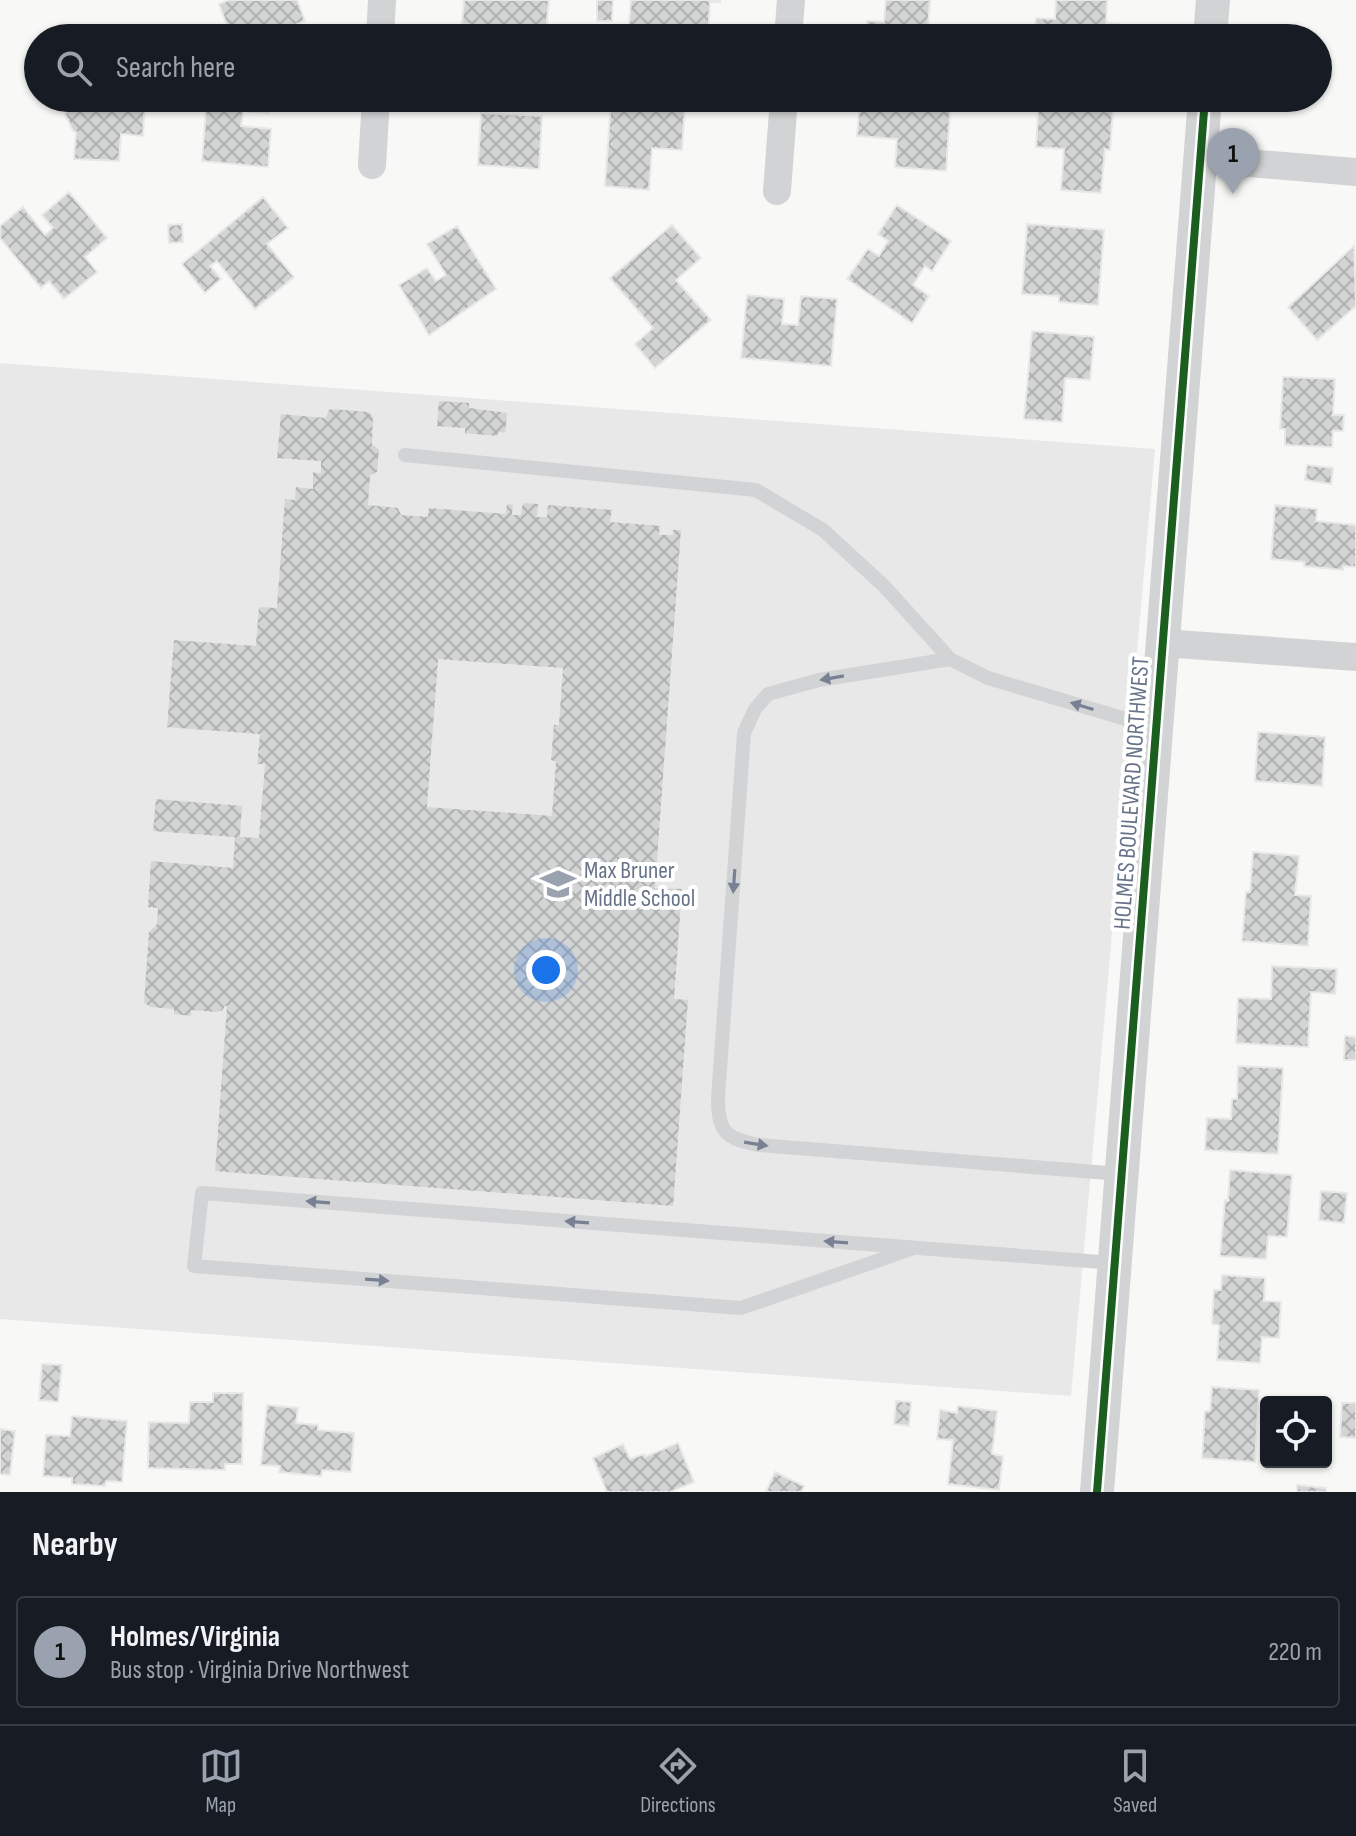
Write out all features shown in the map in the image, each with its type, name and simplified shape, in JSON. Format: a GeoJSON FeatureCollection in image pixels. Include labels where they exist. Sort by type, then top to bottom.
{"type":"FeatureCollection","features":[{"type":"Feature","properties":{"kind":"street"},"geometry":{"type":"LineString","coordinates":[[381,24],[382,0]]}},
{"type":"Feature","properties":{"kind":"street"},"geometry":{"type":"LineString","coordinates":[[789,24],[791,0]]}},
{"type":"Feature","properties":{"kind":"street"},"geometry":{"type":"LineString","coordinates":[[1211,24],[1213,0]]}},
{"type":"Feature","properties":{"kind":"street"},"geometry":{"type":"LineString","coordinates":[[372,165],[375,112]]}},
{"type":"Feature","properties":{"kind":"street"},"geometry":{"type":"LineString","coordinates":[[777,191],[783,112]]}},
{"type":"Feature","properties":{"kind":"street","name":"HOLMES BOULEVARD NORTHWEST"},"geometry":{"type":"LineString","coordinates":[[1097,1492],[1204,112]]}},
{"type":"Feature","properties":{"kind":"street"},"geometry":{"type":"LineString","coordinates":[[1201,159],[1356,172]]}},
{"type":"Feature","properties":{"kind":"street"},"geometry":{"type":"LineString","coordinates":[[1163,643],[1356,657]]}},
{"type":"Feature","properties":{"kind":"lane"},"geometry":{"type":"LineString","coordinates":[[405,455],[756,490],[823,530],[884,586],[950,659],[988,678],[1156,728]]}},
{"type":"Feature","properties":{"kind":"lane"},"geometry":{"type":"LineString","coordinates":[[950,659],[819,680],[768,694],[755,709],[744,733],[718,1115],[724,1130],[734,1140],[759,1145],[1122,1174]]}},
{"type":"Feature","properties":{"kind":"lane"},"geometry":{"type":"LineString","coordinates":[[914,1248],[741,1308],[194,1266],[202,1193],[1115,1263]]}},
{"type":"Feature","properties":{"kind":"shaded area","name":"Max Bruner Middle School"},"geometry":{"type":"Polygon","coordinates":[[[0,363],[1155,449],[1071,1396],[0,1319],[0,363]]]}},
{"type":"Feature","properties":{"kind":"building"},"geometry":{"type":"Polygon","coordinates":[[[229,0],[297,0],[305,21],[297,24],[227,24],[219,4],[229,0]]]}},
{"type":"Feature","properties":{"kind":"building"},"geometry":{"type":"Polygon","coordinates":[[[464,0],[549,0],[547,24],[462,24],[464,0]]]}},
{"type":"Feature","properties":{"kind":"building"},"geometry":{"type":"Polygon","coordinates":[[[597,0],[613,0],[612,21],[597,21],[597,0]]]}},
{"type":"Feature","properties":{"kind":"building"},"geometry":{"type":"Polygon","coordinates":[[[631,0],[720,0],[710,2],[709,24],[629,24],[631,0]]]}},
{"type":"Feature","properties":{"kind":"building"},"geometry":{"type":"Polygon","coordinates":[[[886,0],[930,0],[928,24],[867,24],[867,21],[884,22],[886,0]]]}},
{"type":"Feature","properties":{"kind":"building"},"geometry":{"type":"Polygon","coordinates":[[[1056,0],[1107,0],[1106,23],[1119,24],[1036,24],[1036,18],[1055,19],[1056,0]]]}},
{"type":"Feature","properties":{"kind":"building"},"geometry":{"type":"Polygon","coordinates":[[[144,112],[143,136],[121,134],[119,161],[74,159],[76,132],[65,114],[144,112]]]}},
{"type":"Feature","properties":{"kind":"building"},"geometry":{"type":"Polygon","coordinates":[[[206,112],[243,112],[241,126],[271,129],[268,167],[202,161],[206,112]]]}},
{"type":"Feature","properties":{"kind":"building"},"geometry":{"type":"Polygon","coordinates":[[[610,112],[684,112],[682,150],[652,148],[649,190],[605,186],[610,112]]]}},
{"type":"Feature","properties":{"kind":"building"},"geometry":{"type":"Polygon","coordinates":[[[859,112],[950,112],[946,171],[895,167],[897,139],[857,136],[859,112]]]}},
{"type":"Feature","properties":{"kind":"building"},"geometry":{"type":"Polygon","coordinates":[[[1038,112],[1113,112],[1110,150],[1105,149],[1101,193],[1061,190],[1064,149],[1036,147],[1038,112]]]}},
{"type":"Feature","properties":{"kind":"building"},"geometry":{"type":"Polygon","coordinates":[[[481,113],[542,116],[539,169],[478,165],[481,113]]]}},
{"type":"Feature","properties":{"kind":"building"},"geometry":{"type":"Polygon","coordinates":[[[69,192],[107,238],[85,257],[97,272],[64,299],[49,281],[41,288],[0,238],[0,226],[23,207],[45,235],[53,228],[42,215],[69,192]]]}},
{"type":"Feature","properties":{"kind":"building"},"geometry":{"type":"Polygon","coordinates":[[[263,197],[288,228],[267,244],[294,277],[255,309],[217,261],[210,266],[221,279],[205,293],[182,264],[263,197]]]}},
{"type":"Feature","properties":{"kind":"building"},"geometry":{"type":"Polygon","coordinates":[[[897,205],[951,241],[932,271],[925,266],[913,285],[929,296],[912,323],[847,279],[868,249],[879,256],[888,241],[878,234],[897,205]]]}},
{"type":"Feature","properties":{"kind":"building"},"geometry":{"type":"Polygon","coordinates":[[[182,224],[183,242],[169,243],[168,225],[182,224]]]}},
{"type":"Feature","properties":{"kind":"building"},"geometry":{"type":"Polygon","coordinates":[[[1027,224],[1104,230],[1098,305],[1059,302],[1059,296],[1022,294],[1027,224]]]}},
{"type":"Feature","properties":{"kind":"building"},"geometry":{"type":"Polygon","coordinates":[[[672,225],[701,258],[676,280],[711,320],[655,368],[635,344],[653,328],[610,278],[672,225]]]}},
{"type":"Feature","properties":{"kind":"building"},"geometry":{"type":"Polygon","coordinates":[[[457,226],[496,289],[429,335],[399,285],[427,268],[436,281],[446,275],[427,244],[457,226]]]}},
{"type":"Feature","properties":{"kind":"building"},"geometry":{"type":"Polygon","coordinates":[[[1354,246],[1356,306],[1317,340],[1288,307],[1354,246]]]}},
{"type":"Feature","properties":{"kind":"building"},"geometry":{"type":"Polygon","coordinates":[[[747,295],[784,299],[782,324],[798,325],[801,296],[837,299],[831,366],[741,358],[747,295]]]}},
{"type":"Feature","properties":{"kind":"building"},"geometry":{"type":"Polygon","coordinates":[[[1032,331],[1094,337],[1090,380],[1065,378],[1062,422],[1024,419],[1032,331]]]}},
{"type":"Feature","properties":{"kind":"building"},"geometry":{"type":"Polygon","coordinates":[[[1283,377],[1335,379],[1333,415],[1344,415],[1343,431],[1333,431],[1332,447],[1285,445],[1285,429],[1280,429],[1283,377]]]}},
{"type":"Feature","properties":{"kind":"building"},"geometry":{"type":"Polygon","coordinates":[[[438,400],[470,402],[470,407],[508,412],[506,434],[499,433],[498,437],[464,434],[464,429],[436,427],[438,400]]]}},
{"type":"Feature","properties":{"kind":"building"},"geometry":{"type":"Polygon","coordinates":[[[328,409],[368,411],[374,416],[373,444],[380,449],[378,472],[371,476],[369,504],[398,507],[402,514],[427,516],[428,507],[505,513],[506,503],[514,504],[513,514],[520,514],[522,502],[539,503],[538,516],[546,516],[547,504],[613,509],[611,521],[661,525],[660,534],[672,534],[672,529],[682,529],[656,887],[683,888],[675,998],[689,999],[674,1207],[214,1172],[226,1006],[217,1013],[192,1011],[192,1017],[173,1015],[173,1010],[150,1008],[143,1003],[148,932],[156,924],[157,909],[147,908],[150,860],[232,867],[234,838],[152,832],[155,798],[243,805],[241,836],[258,837],[264,765],[256,765],[259,735],[166,728],[173,639],[255,645],[258,606],[276,607],[284,498],[294,499],[295,486],[312,488],[312,471],[320,472],[320,462],[276,459],[280,413],[325,417],[328,409]],[[439,660],[428,806],[551,815],[555,762],[550,761],[553,724],[558,724],[562,669],[439,660]]]}},
{"type":"Feature","properties":{"kind":"building"},"geometry":{"type":"Polygon","coordinates":[[[1307,465],[1333,468],[1331,484],[1305,480],[1307,465]]]}},
{"type":"Feature","properties":{"kind":"building"},"geometry":{"type":"Polygon","coordinates":[[[1275,505],[1317,509],[1316,521],[1356,525],[1356,567],[1343,566],[1343,570],[1271,559],[1275,505]]]}},
{"type":"Feature","properties":{"kind":"building"},"geometry":{"type":"Polygon","coordinates":[[[1258,732],[1325,737],[1322,786],[1255,781],[1258,732]]]}},
{"type":"Feature","properties":{"kind":"building"},"geometry":{"type":"Polygon","coordinates":[[[1253,852],[1299,856],[1295,895],[1311,896],[1308,946],[1242,941],[1253,852]]]}},
{"type":"Feature","properties":{"kind":"building"},"geometry":{"type":"Polygon","coordinates":[[[1272,966],[1337,969],[1335,994],[1311,992],[1308,1047],[1236,1043],[1238,998],[1271,999],[1272,966]]]}},
{"type":"Feature","properties":{"kind":"building"},"geometry":{"type":"Polygon","coordinates":[[[1345,1036],[1356,1037],[1356,1060],[1344,1060],[1345,1036]]]}},
{"type":"Feature","properties":{"kind":"building"},"geometry":{"type":"Polygon","coordinates":[[[1238,1066],[1283,1068],[1278,1154],[1205,1150],[1207,1118],[1231,1119],[1232,1099],[1237,1099],[1238,1066]]]}},
{"type":"Feature","properties":{"kind":"building"},"geometry":{"type":"Polygon","coordinates":[[[1230,1170],[1292,1175],[1287,1237],[1268,1236],[1266,1259],[1220,1256],[1230,1170]]]}},
{"type":"Feature","properties":{"kind":"building"},"geometry":{"type":"Polygon","coordinates":[[[1321,1191],[1347,1193],[1344,1223],[1319,1220],[1321,1191]]]}},
{"type":"Feature","properties":{"kind":"building"},"geometry":{"type":"Polygon","coordinates":[[[1222,1275],[1265,1278],[1264,1301],[1281,1302],[1279,1338],[1262,1337],[1260,1363],[1217,1360],[1219,1325],[1212,1324],[1214,1290],[1221,1290],[1222,1275]]]}},
{"type":"Feature","properties":{"kind":"building"},"geometry":{"type":"Polygon","coordinates":[[[42,1364],[62,1365],[58,1402],[39,1400],[42,1364]]]}},
{"type":"Feature","properties":{"kind":"building"},"geometry":{"type":"Polygon","coordinates":[[[1212,1387],[1259,1390],[1255,1462],[1202,1458],[1205,1411],[1210,1411],[1212,1387]]]}},
{"type":"Feature","properties":{"kind":"building"},"geometry":{"type":"Polygon","coordinates":[[[213,1393],[243,1393],[242,1464],[225,1464],[225,1470],[148,1468],[149,1422],[189,1423],[190,1402],[213,1402],[213,1393]]]}},
{"type":"Feature","properties":{"kind":"building"},"geometry":{"type":"Polygon","coordinates":[[[896,1401],[911,1402],[909,1426],[894,1424],[896,1401]]]}},
{"type":"Feature","properties":{"kind":"building"},"geometry":{"type":"Polygon","coordinates":[[[1342,1403],[1356,1403],[1356,1438],[1340,1437],[1342,1403]]]}},
{"type":"Feature","properties":{"kind":"building"},"geometry":{"type":"Polygon","coordinates":[[[267,1405],[298,1408],[296,1423],[318,1425],[318,1430],[354,1433],[351,1472],[322,1470],[321,1476],[279,1472],[280,1466],[261,1465],[267,1405]]]}},
{"type":"Feature","properties":{"kind":"building"},"geometry":{"type":"Polygon","coordinates":[[[958,1406],[997,1411],[992,1454],[1003,1456],[999,1490],[948,1484],[953,1440],[937,1439],[940,1410],[957,1413],[958,1406]]]}},
{"type":"Feature","properties":{"kind":"building"},"geometry":{"type":"Polygon","coordinates":[[[72,1416],[127,1421],[122,1482],[106,1481],[105,1486],[72,1484],[72,1478],[43,1476],[46,1435],[70,1436],[72,1416]]]}},
{"type":"Feature","properties":{"kind":"building"},"geometry":{"type":"Polygon","coordinates":[[[0,1429],[15,1431],[10,1475],[0,1474],[0,1429]]]}},
{"type":"Feature","properties":{"kind":"building"},"geometry":{"type":"Polygon","coordinates":[[[678,1443],[694,1482],[670,1492],[607,1492],[593,1458],[623,1444],[630,1459],[644,1454],[645,1457],[678,1443]]]}},
{"type":"Feature","properties":{"kind":"building"},"geometry":{"type":"Polygon","coordinates":[[[775,1472],[804,1486],[801,1492],[766,1492],[775,1472]]]}},
{"type":"Feature","properties":{"kind":"building"},"geometry":{"type":"Polygon","coordinates":[[[1297,1485],[1326,1488],[1326,1492],[1297,1492],[1297,1485]]]}},
{"type":"Feature","properties":{"kind":"cycle path"},"geometry":{"type":"LineString","coordinates":[[1097,1492],[1204,112]]}},
{"type":"Feature","properties":{"kind":"place","name":"Holmes/Virginia"},"geometry":{"type":"Point","coordinates":[1233,194]}},
{"type":"Feature","properties":{"kind":"place","name":"Max Bruner Middle School"},"geometry":{"type":"Point","coordinates":[558,884]}}]}
